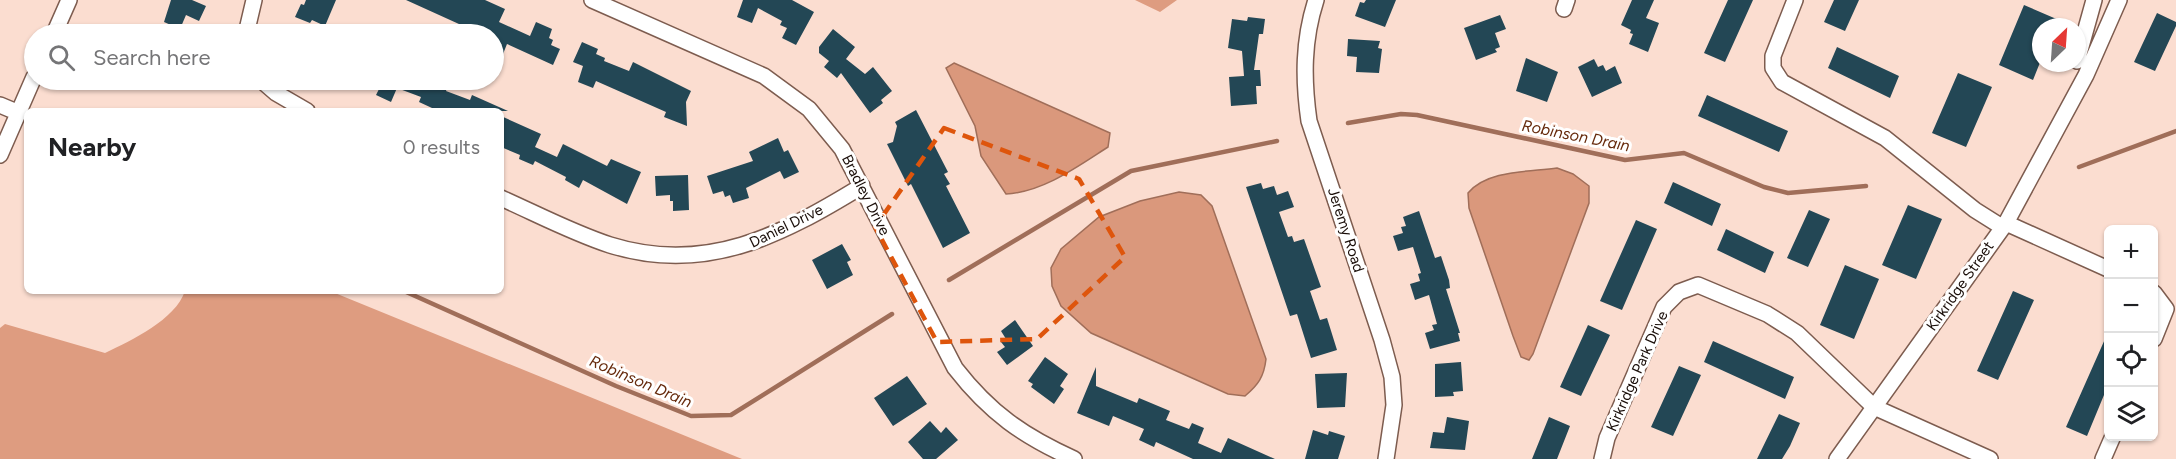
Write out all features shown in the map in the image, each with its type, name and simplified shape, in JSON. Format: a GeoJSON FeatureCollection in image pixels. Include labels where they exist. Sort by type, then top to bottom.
{"type":"FeatureCollection","features":[{"type":"Feature","properties":{"kind":"street"},"geometry":{"type":"LineString","coordinates":[[58,24],[69,0]]}},
{"type":"Feature","properties":{"kind":"street"},"geometry":{"type":"LineString","coordinates":[[248,24],[254,0]]}},
{"type":"Feature","properties":{"kind":"street","name":"Bradley Drive"},"geometry":{"type":"LineString","coordinates":[[592,0],[755,72],[781,86],[823,125],[842,149],[944,349],[969,387],[1017,431],[1074,459]]}},
{"type":"Feature","properties":{"kind":"street","name":"Jeremy Road"},"geometry":{"type":"LineString","coordinates":[[1316,0],[1306,38],[1304,67],[1308,112],[1392,377],[1394,405],[1386,459]]}},
{"type":"Feature","properties":{"kind":"street"},"geometry":{"type":"LineString","coordinates":[[1795,0],[1773,56],[1773,68],[1782,82],[1886,138],[1975,210],[2004,225],[2104,267]]}},
{"type":"Feature","properties":{"kind":"street"},"geometry":{"type":"LineString","coordinates":[[2096,0],[2117,4]]}},
{"type":"Feature","properties":{"kind":"street","name":"Kirkridge Street"},"geometry":{"type":"LineString","coordinates":[[2086,33],[2096,0]]}},
{"type":"Feature","properties":{"kind":"street","name":"Kirkridge Street"},"geometry":{"type":"LineString","coordinates":[[1837,459],[2004,225],[2052,142],[2086,75],[2117,4]]}},
{"type":"Feature","properties":{"kind":"street","name":"Kirkridge Street"},"geometry":{"type":"LineString","coordinates":[[2069,105],[2075,72]]}},
{"type":"Feature","properties":{"kind":"street"},"geometry":{"type":"LineString","coordinates":[[0,155],[29,90]]}},
{"type":"Feature","properties":{"kind":"street"},"geometry":{"type":"LineString","coordinates":[[273,90],[302,108]]}},
{"type":"Feature","properties":{"kind":"street"},"geometry":{"type":"LineString","coordinates":[[0,105],[19,113]]}},
{"type":"Feature","properties":{"kind":"street","name":"Daniel Drive"},"geometry":{"type":"LineString","coordinates":[[504,199],[609,245],[647,254],[676,257],[724,252],[766,238],[862,186]]}},
{"type":"Feature","properties":{"kind":"street","name":"Kirkridge Park Drive"},"geometry":{"type":"LineString","coordinates":[[1602,459],[1607,438],[1664,307],[1679,292],[1693,285],[1736,300],[1797,333],[1874,407],[1990,459]]}},
{"type":"Feature","properties":{"kind":"street"},"geometry":{"type":"LineString","coordinates":[[2158,298],[2166,309],[2158,329]]}},
{"type":"Feature","properties":{"kind":"street"},"geometry":{"type":"LineString","coordinates":[[2103,459],[2111,441]]}},
{"type":"Feature","properties":{"kind":"highlighted area"},"geometry":{"type":"Polygon","coordinates":[[[944,128],[1079,179],[1125,257],[1037,339],[937,342],[875,227],[944,128]]]}},
{"type":"Feature","properties":{"kind":"shaded area"},"geometry":{"type":"Polygon","coordinates":[[[1135,0],[1177,0],[1160,12],[1135,0]]]}},
{"type":"Feature","properties":{"kind":"shaded area"},"geometry":{"type":"Polygon","coordinates":[[[954,63],[1110,133],[1108,147],[1046,184],[1006,194],[981,156],[975,126],[946,68],[954,63]]]}},
{"type":"Feature","properties":{"kind":"shaded area"},"geometry":{"type":"Polygon","coordinates":[[[1557,168],[1573,174],[1589,186],[1589,203],[1529,360],[1521,357],[1513,336],[1469,208],[1468,193],[1476,185],[1497,176],[1557,168]]]}},
{"type":"Feature","properties":{"kind":"shaded area"},"geometry":{"type":"Polygon","coordinates":[[[1179,192],[1201,195],[1212,206],[1266,359],[1260,380],[1245,396],[1228,394],[1091,333],[1061,306],[1052,286],[1051,268],[1061,249],[1099,217],[1140,201],[1179,192]]]}},
{"type":"Feature","properties":{"kind":"shaded area"},"geometry":{"type":"Polygon","coordinates":[[[184,294],[337,294],[742,459],[0,459],[0,328],[5,324],[105,353],[151,328],[172,311],[184,294]]]}},
{"type":"Feature","properties":{"kind":"building"},"geometry":{"type":"Polygon","coordinates":[[[171,0],[192,0],[206,6],[199,21],[186,15],[182,24],[164,22],[171,0]]]}},
{"type":"Feature","properties":{"kind":"building"},"geometry":{"type":"Polygon","coordinates":[[[306,0],[336,0],[326,24],[312,20],[310,23],[295,17],[301,4],[304,5],[306,0]]]}},
{"type":"Feature","properties":{"kind":"building"},"geometry":{"type":"Polygon","coordinates":[[[406,0],[485,0],[505,9],[499,22],[503,24],[459,24],[406,0]]]}},
{"type":"Feature","properties":{"kind":"building"},"geometry":{"type":"Polygon","coordinates":[[[743,0],[792,0],[814,12],[796,45],[782,38],[787,28],[780,25],[782,21],[758,8],[752,23],[737,17],[743,0]]]}},
{"type":"Feature","properties":{"kind":"building"},"geometry":{"type":"Polygon","coordinates":[[[1366,0],[1396,0],[1385,27],[1355,16],[1360,2],[1364,3],[1366,0]]]}},
{"type":"Feature","properties":{"kind":"building"},"geometry":{"type":"Polygon","coordinates":[[[1632,0],[1654,0],[1646,18],[1659,23],[1648,52],[1629,44],[1633,34],[1630,33],[1631,30],[1621,25],[1632,0]]]}},
{"type":"Feature","properties":{"kind":"building"},"geometry":{"type":"Polygon","coordinates":[[[1728,0],[1753,0],[1725,62],[1704,53],[1728,0]]]}},
{"type":"Feature","properties":{"kind":"building"},"geometry":{"type":"Polygon","coordinates":[[[1834,0],[1859,0],[1845,31],[1824,22],[1834,0]]]}},
{"type":"Feature","properties":{"kind":"building"},"geometry":{"type":"Polygon","coordinates":[[[2024,5],[2054,18],[2032,18],[2032,72],[2036,72],[2033,80],[1999,65],[2024,5]]]}},
{"type":"Feature","properties":{"kind":"building"},"geometry":{"type":"Polygon","coordinates":[[[2157,13],[2176,22],[2176,26],[2155,71],[2134,62],[2157,13]]]}},
{"type":"Feature","properties":{"kind":"building"},"geometry":{"type":"Polygon","coordinates":[[[1500,15],[1506,29],[1495,33],[1500,47],[1495,49],[1497,52],[1476,60],[1464,28],[1500,15]]]}},
{"type":"Feature","properties":{"kind":"building"},"geometry":{"type":"Polygon","coordinates":[[[1248,17],[1265,19],[1263,34],[1259,34],[1254,70],[1260,70],[1261,86],[1256,86],[1257,104],[1231,106],[1229,77],[1244,76],[1242,51],[1228,48],[1232,19],[1247,21],[1248,17]]]}},
{"type":"Feature","properties":{"kind":"building"},"geometry":{"type":"Polygon","coordinates":[[[536,22],[552,29],[549,38],[553,40],[551,45],[560,49],[553,65],[507,44],[504,52],[504,24],[530,36],[536,22]]]}},
{"type":"Feature","properties":{"kind":"building"},"geometry":{"type":"Polygon","coordinates":[[[833,29],[855,47],[846,59],[865,74],[873,67],[892,91],[881,100],[883,103],[870,113],[841,73],[837,78],[824,67],[829,61],[819,53],[819,47],[833,29]]]}},
{"type":"Feature","properties":{"kind":"building"},"geometry":{"type":"Polygon","coordinates":[[[1348,39],[1380,41],[1378,48],[1382,49],[1379,73],[1356,72],[1357,57],[1347,56],[1348,39]]]}},
{"type":"Feature","properties":{"kind":"building"},"geometry":{"type":"Polygon","coordinates":[[[582,42],[598,49],[596,54],[605,58],[604,61],[629,71],[633,62],[691,91],[686,102],[687,126],[664,117],[666,112],[596,81],[593,88],[578,82],[583,66],[573,62],[582,42]]]}},
{"type":"Feature","properties":{"kind":"building"},"geometry":{"type":"Polygon","coordinates":[[[1837,47],[1899,76],[1890,98],[1828,68],[1837,47]]]}},
{"type":"Feature","properties":{"kind":"building"},"geometry":{"type":"Polygon","coordinates":[[[1526,58],[1558,72],[1547,102],[1516,91],[1526,58]]]}},
{"type":"Feature","properties":{"kind":"building"},"geometry":{"type":"Polygon","coordinates":[[[1594,59],[1598,67],[1603,65],[1606,71],[1615,66],[1622,83],[1592,97],[1578,67],[1594,59]]]}},
{"type":"Feature","properties":{"kind":"building"},"geometry":{"type":"Polygon","coordinates":[[[1958,73],[1992,87],[1966,147],[1932,133],[1958,73]]]}},
{"type":"Feature","properties":{"kind":"building"},"geometry":{"type":"Polygon","coordinates":[[[378,90],[396,90],[391,102],[376,95],[378,90]]]}},
{"type":"Feature","properties":{"kind":"building"},"geometry":{"type":"Polygon","coordinates":[[[402,90],[446,90],[470,100],[472,95],[501,108],[432,108],[419,102],[421,97],[402,90]]]}},
{"type":"Feature","properties":{"kind":"building"},"geometry":{"type":"Polygon","coordinates":[[[1707,95],[1788,131],[1779,152],[1698,116],[1707,95]]]}},
{"type":"Feature","properties":{"kind":"building"},"geometry":{"type":"Polygon","coordinates":[[[916,110],[948,172],[944,174],[950,184],[946,186],[970,233],[943,248],[911,184],[908,186],[887,144],[893,142],[897,126],[895,122],[916,110]]]}},
{"type":"Feature","properties":{"kind":"building"},"geometry":{"type":"Polygon","coordinates":[[[504,117],[541,134],[535,147],[557,157],[563,144],[607,166],[611,159],[641,172],[627,204],[583,180],[579,188],[565,180],[566,177],[535,161],[533,165],[519,159],[520,155],[504,148],[504,117]]]}},
{"type":"Feature","properties":{"kind":"building"},"geometry":{"type":"Polygon","coordinates":[[[778,138],[784,152],[788,150],[799,172],[784,179],[780,171],[746,188],[749,198],[733,203],[730,195],[725,197],[723,191],[713,194],[707,176],[753,161],[749,152],[778,138]]]}},
{"type":"Feature","properties":{"kind":"building"},"geometry":{"type":"Polygon","coordinates":[[[688,175],[689,210],[673,211],[673,201],[670,201],[670,195],[656,196],[655,176],[688,175]]]}},
{"type":"Feature","properties":{"kind":"building"},"geometry":{"type":"Polygon","coordinates":[[[1673,182],[1721,204],[1712,226],[1664,203],[1673,182]]]}},
{"type":"Feature","properties":{"kind":"building"},"geometry":{"type":"Polygon","coordinates":[[[1261,183],[1263,189],[1274,186],[1277,195],[1288,191],[1294,207],[1279,212],[1288,237],[1292,236],[1294,242],[1304,239],[1321,287],[1310,291],[1320,320],[1327,318],[1337,350],[1311,358],[1297,314],[1290,316],[1246,187],[1261,183]]]}},
{"type":"Feature","properties":{"kind":"building"},"geometry":{"type":"Polygon","coordinates":[[[1908,205],[1942,219],[1916,279],[1882,265],[1908,205]]]}},
{"type":"Feature","properties":{"kind":"building"},"geometry":{"type":"Polygon","coordinates":[[[1809,210],[1830,219],[1808,267],[1787,258],[1809,210]]]}},
{"type":"Feature","properties":{"kind":"building"},"geometry":{"type":"Polygon","coordinates":[[[1419,211],[1435,258],[1441,256],[1449,280],[1450,288],[1446,289],[1460,333],[1458,333],[1460,341],[1430,349],[1425,333],[1434,330],[1432,325],[1437,324],[1429,295],[1415,300],[1410,284],[1420,281],[1418,274],[1421,273],[1413,247],[1398,251],[1393,236],[1403,233],[1401,227],[1406,226],[1403,217],[1419,211]]]}},
{"type":"Feature","properties":{"kind":"building"},"geometry":{"type":"Polygon","coordinates":[[[1636,220],[1657,229],[1622,310],[1600,301],[1636,220]]]}},
{"type":"Feature","properties":{"kind":"building"},"geometry":{"type":"Polygon","coordinates":[[[1726,229],[1774,252],[1765,273],[1717,250],[1726,229]]]}},
{"type":"Feature","properties":{"kind":"building"},"geometry":{"type":"Polygon","coordinates":[[[842,244],[851,260],[847,262],[853,275],[827,289],[812,260],[842,244]]]}},
{"type":"Feature","properties":{"kind":"building"},"geometry":{"type":"Polygon","coordinates":[[[1845,265],[1879,279],[1854,339],[1820,325],[1845,265]]]}},
{"type":"Feature","properties":{"kind":"building"},"geometry":{"type":"Polygon","coordinates":[[[2013,291],[2034,300],[1998,380],[1977,371],[2013,291]]]}},
{"type":"Feature","properties":{"kind":"building"},"geometry":{"type":"Polygon","coordinates":[[[1015,320],[1033,346],[1007,365],[997,352],[1005,347],[1001,342],[1006,339],[1001,331],[1015,320]]]}},
{"type":"Feature","properties":{"kind":"building"},"geometry":{"type":"Polygon","coordinates":[[[1588,325],[1610,335],[1581,396],[1560,387],[1588,325]]]}},
{"type":"Feature","properties":{"kind":"building"},"geometry":{"type":"Polygon","coordinates":[[[1713,341],[1794,377],[1785,399],[1704,362],[1713,341]]]}},
{"type":"Feature","properties":{"kind":"building"},"geometry":{"type":"Polygon","coordinates":[[[2104,341],[2104,395],[2087,436],[2066,427],[2104,341]]]}},
{"type":"Feature","properties":{"kind":"building"},"geometry":{"type":"Polygon","coordinates":[[[1045,357],[1068,374],[1060,386],[1064,389],[1054,404],[1031,387],[1033,384],[1028,381],[1045,357]]]}},
{"type":"Feature","properties":{"kind":"building"},"geometry":{"type":"Polygon","coordinates":[[[1461,362],[1463,391],[1453,392],[1454,396],[1435,397],[1435,364],[1461,362]]]}},
{"type":"Feature","properties":{"kind":"building"},"geometry":{"type":"Polygon","coordinates":[[[1679,366],[1701,375],[1673,436],[1651,427],[1679,366]]]}},
{"type":"Feature","properties":{"kind":"building"},"geometry":{"type":"Polygon","coordinates":[[[1096,367],[1096,386],[1137,403],[1139,398],[1170,411],[1166,420],[1189,429],[1192,423],[1204,428],[1198,443],[1221,453],[1228,438],[1275,459],[1193,459],[1156,442],[1154,447],[1139,440],[1144,429],[1113,416],[1109,426],[1077,413],[1096,367]]]}},
{"type":"Feature","properties":{"kind":"building"},"geometry":{"type":"Polygon","coordinates":[[[1347,373],[1345,407],[1317,408],[1315,374],[1347,373]]]}},
{"type":"Feature","properties":{"kind":"building"},"geometry":{"type":"Polygon","coordinates":[[[907,376],[927,404],[893,426],[874,398],[907,376]]]}},
{"type":"Feature","properties":{"kind":"building"},"geometry":{"type":"Polygon","coordinates":[[[1779,414],[1800,423],[1790,446],[1782,459],[1757,459],[1779,414]]]}},
{"type":"Feature","properties":{"kind":"building"},"geometry":{"type":"Polygon","coordinates":[[[1447,417],[1469,421],[1465,450],[1430,448],[1433,432],[1444,433],[1447,417]]]}},
{"type":"Feature","properties":{"kind":"building"},"geometry":{"type":"Polygon","coordinates":[[[1549,417],[1570,426],[1557,459],[1532,459],[1549,417]]]}},
{"type":"Feature","properties":{"kind":"building"},"geometry":{"type":"Polygon","coordinates":[[[930,421],[941,433],[946,427],[958,440],[936,459],[923,459],[908,442],[930,421]]]}},
{"type":"Feature","properties":{"kind":"building"},"geometry":{"type":"Polygon","coordinates":[[[1313,430],[1328,435],[1329,431],[1345,436],[1338,459],[1305,459],[1313,430]]]}},
{"type":"Feature","properties":{"kind":"waterway","name":"Robinson Drain"},"geometry":{"type":"LineString","coordinates":[[1348,123],[1401,114],[1417,115],[1625,160],[1684,153],[1764,187],[1788,193],[1866,186]]}},
{"type":"Feature","properties":{"kind":"waterway","name":"Robinson Drain"},"geometry":{"type":"LineString","coordinates":[[2079,167],[2176,131]]}},
{"type":"Feature","properties":{"kind":"waterway","name":"Robinson Drain"},"geometry":{"type":"LineString","coordinates":[[949,280],[1131,171],[1277,141]]}},
{"type":"Feature","properties":{"kind":"waterway","name":"Robinson Drain"},"geometry":{"type":"LineString","coordinates":[[411,294],[616,386],[691,416],[731,415],[892,314]]}}]}
